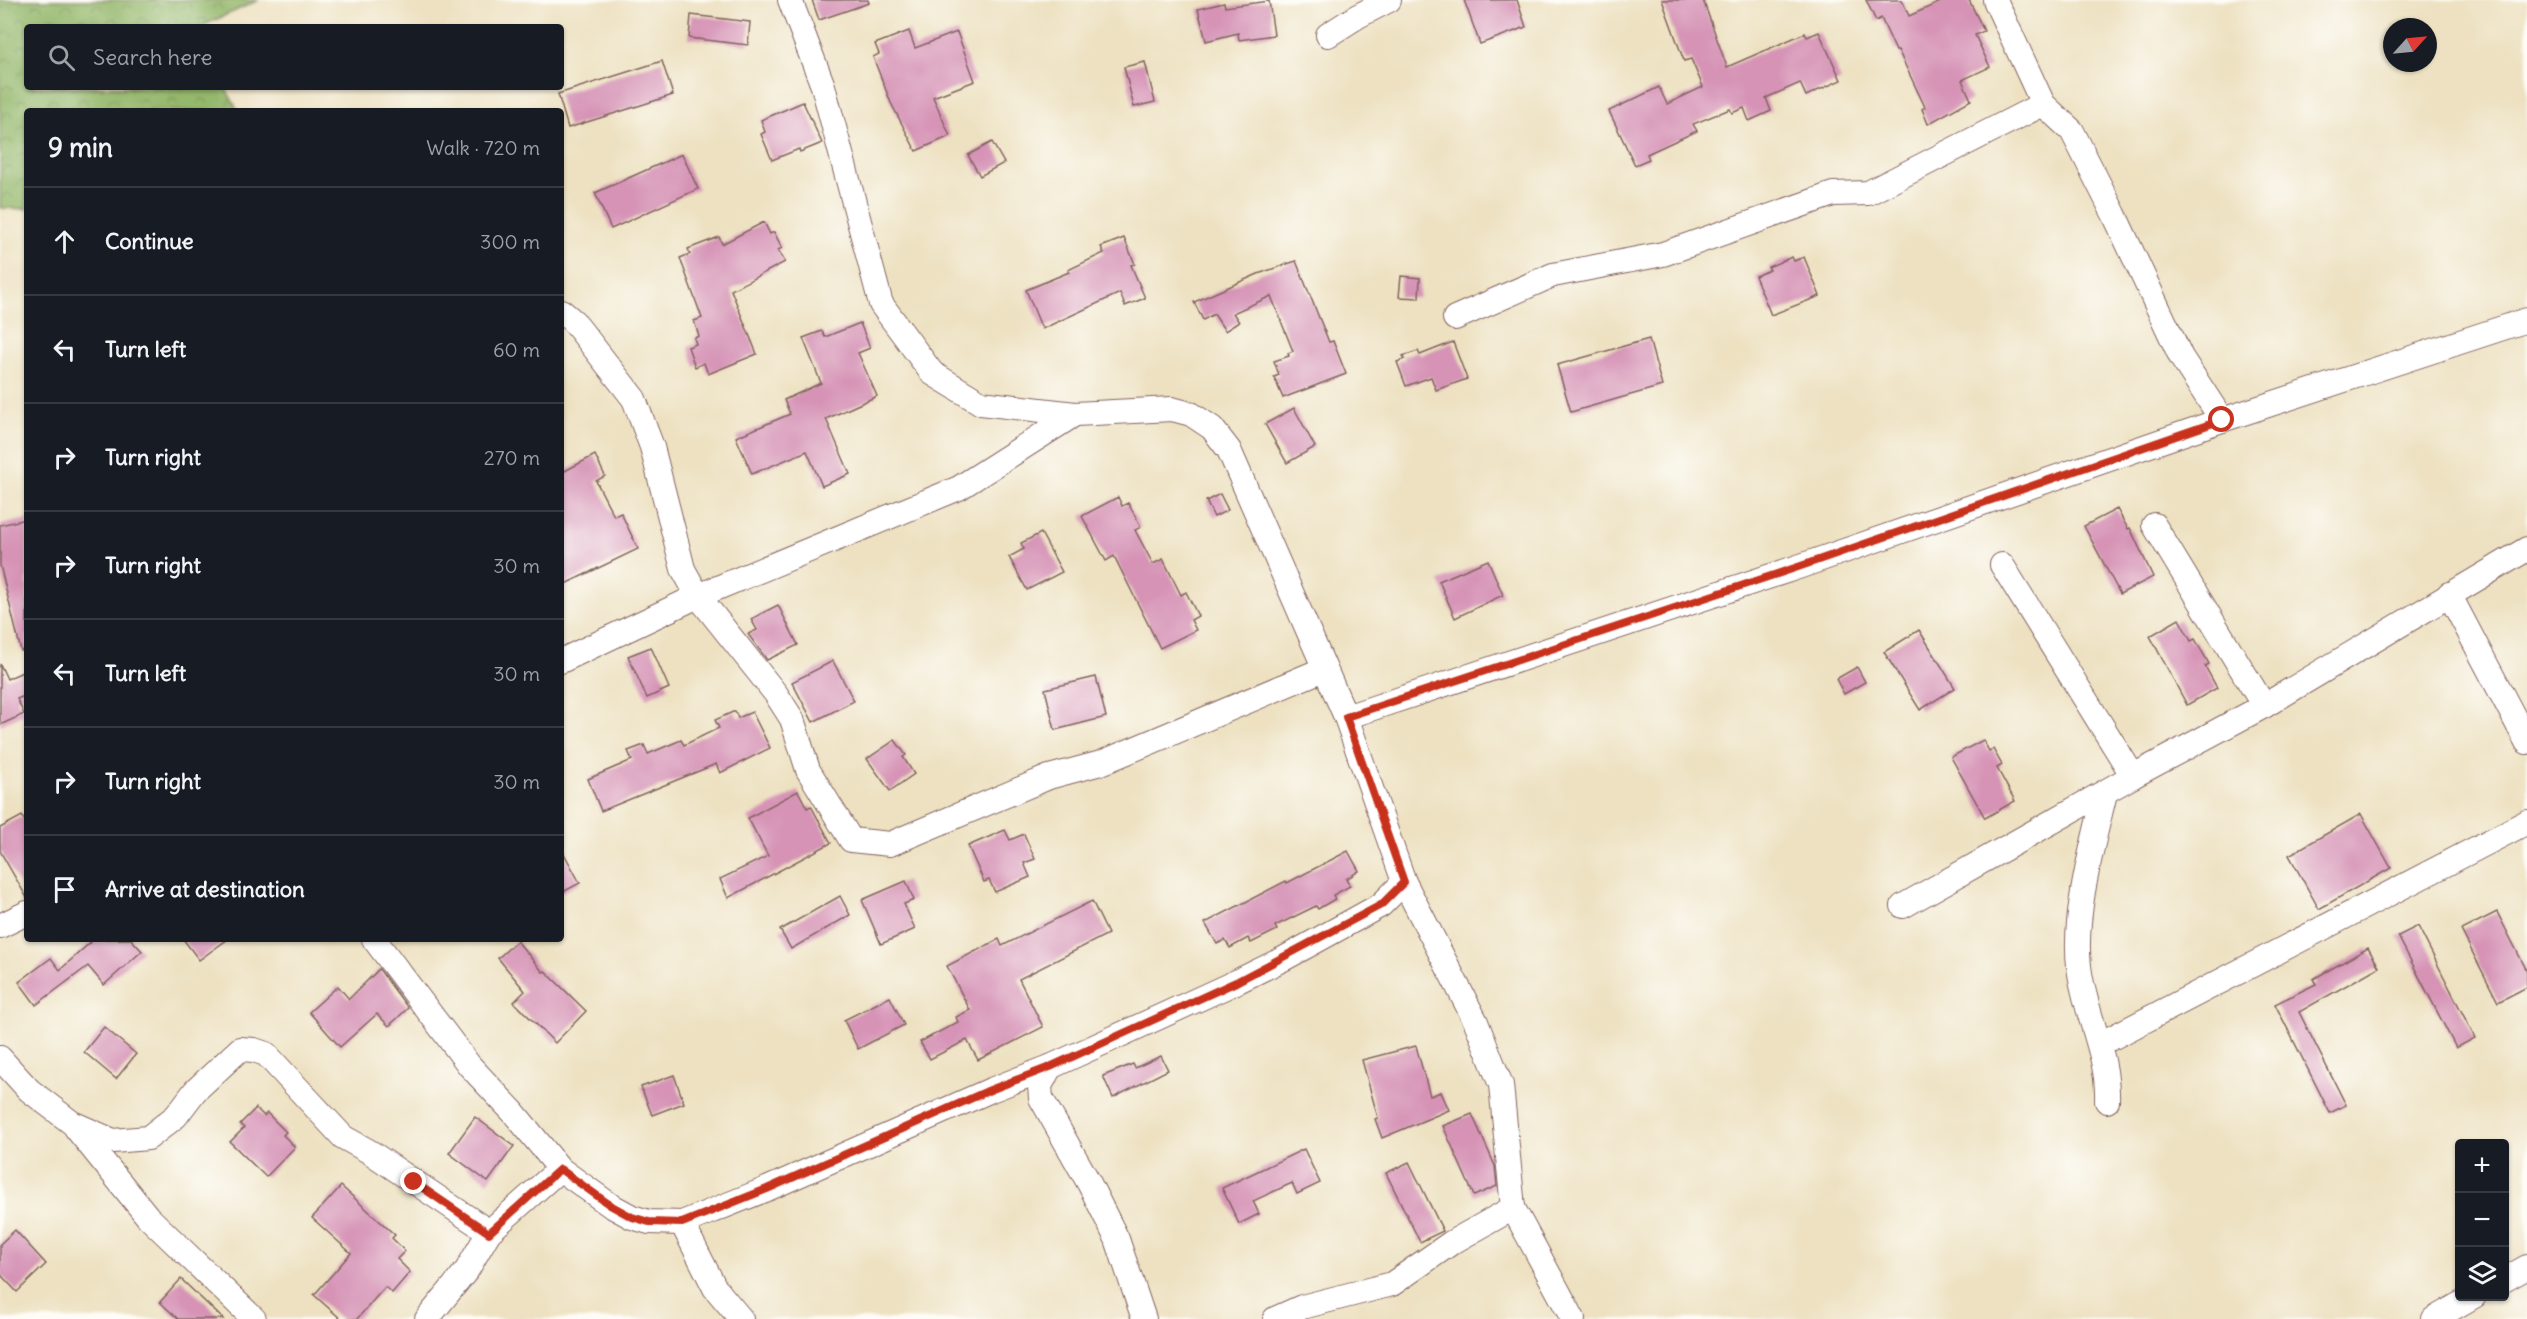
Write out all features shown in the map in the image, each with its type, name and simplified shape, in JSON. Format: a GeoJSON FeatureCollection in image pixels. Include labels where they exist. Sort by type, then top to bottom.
{"type":"FeatureCollection","features":[{"type":"Feature","properties":{"kind":"street"},"geometry":{"type":"LineString","coordinates":[[790,0],[823,86],[880,304],[932,373],[981,403],[1075,414],[1172,409],[1191,414],[1212,428],[1229,450],[1346,717],[1404,882],[1476,1022],[1501,1085],[1513,1208],[1573,1319]]}},
{"type":"Feature","properties":{"kind":"street"},"geometry":{"type":"LineString","coordinates":[[1328,35],[1352,8],[1389,0]]}},
{"type":"Feature","properties":{"kind":"street"},"geometry":{"type":"LineString","coordinates":[[1995,0],[2043,104],[2072,131],[2181,357],[2222,420]]}},
{"type":"Feature","properties":{"kind":"street"},"geometry":{"type":"LineString","coordinates":[[1455,318],[1553,275],[1663,254],[1833,194],[1868,193],[2043,104]]}},
{"type":"Feature","properties":{"kind":"street"},"geometry":{"type":"LineString","coordinates":[[564,314],[574,322],[634,399],[652,447],[683,569],[698,596],[776,694],[792,719],[808,770],[851,840],[890,844],[1049,777],[1101,763],[1324,669]]}},
{"type":"Feature","properties":{"kind":"street"},"geometry":{"type":"LineString","coordinates":[[1346,717],[1786,571],[2222,420],[2527,320]]}},
{"type":"Feature","properties":{"kind":"street"},"geometry":{"type":"LineString","coordinates":[[564,660],[698,596],[959,488],[1075,414]]}},
{"type":"Feature","properties":{"kind":"street"},"geometry":{"type":"LineString","coordinates":[[2154,525],[2264,706]]}},
{"type":"Feature","properties":{"kind":"street"},"geometry":{"type":"LineString","coordinates":[[1903,906],[2133,776],[2264,706],[2527,549]]}},
{"type":"Feature","properties":{"kind":"street"},"geometry":{"type":"LineString","coordinates":[[2002,565],[2133,776]]}},
{"type":"Feature","properties":{"kind":"street"},"geometry":{"type":"LineString","coordinates":[[2449,594],[2527,742]]}},
{"type":"Feature","properties":{"kind":"street"},"geometry":{"type":"LineString","coordinates":[[2105,793],[2093,842],[2078,934],[2079,966],[2108,1082],[2107,1101]]}},
{"type":"Feature","properties":{"kind":"street"},"geometry":{"type":"LineString","coordinates":[[2100,1044],[2527,822]]}},
{"type":"Feature","properties":{"kind":"street"},"geometry":{"type":"LineString","coordinates":[[376,942],[469,1065],[514,1113],[560,1169],[610,1205],[632,1217],[649,1222],[682,1223],[767,1189],[990,1090],[1050,1067],[1284,958],[1381,905],[1404,882]]}},
{"type":"Feature","properties":{"kind":"street"},"geometry":{"type":"LineString","coordinates":[[0,926],[24,914]]}},
{"type":"Feature","properties":{"kind":"street"},"geometry":{"type":"LineString","coordinates":[[72,1124],[113,1141],[148,1138],[176,1116],[195,1091],[240,1049],[254,1050],[266,1054],[344,1137],[370,1152],[489,1233]]}},
{"type":"Feature","properties":{"kind":"street"},"geometry":{"type":"LineString","coordinates":[[0,1058],[29,1090],[72,1124],[148,1217],[254,1319]]}},
{"type":"Feature","properties":{"kind":"street"},"geometry":{"type":"LineString","coordinates":[[1050,1067],[1040,1086],[1041,1098],[1089,1183],[1117,1239],[1144,1319]]}},
{"type":"Feature","properties":{"kind":"street"},"geometry":{"type":"LineString","coordinates":[[428,1319],[467,1270],[489,1233],[560,1169]]}},
{"type":"Feature","properties":{"kind":"street"},"geometry":{"type":"LineString","coordinates":[[1275,1319],[1302,1307],[1392,1284],[1451,1243],[1513,1208]]}},
{"type":"Feature","properties":{"kind":"street"},"geometry":{"type":"LineString","coordinates":[[682,1223],[715,1288],[741,1319]]}},
{"type":"Feature","properties":{"kind":"street"},"geometry":{"type":"LineString","coordinates":[[2509,1278],[2527,1267]]}},
{"type":"Feature","properties":{"kind":"street"},"geometry":{"type":"LineString","coordinates":[[2434,1319],[2465,1301]]}},
{"type":"Feature","properties":{"kind":"green space"},"geometry":{"type":"Polygon","coordinates":[[[0,0],[259,0],[207,24],[24,24],[24,90],[227,90],[236,108],[24,108],[24,209],[0,208],[0,0]]]}},
{"type":"Feature","properties":{"kind":"building"},"geometry":{"type":"Polygon","coordinates":[[[812,0],[868,0],[869,3],[819,20],[812,0]]]}},
{"type":"Feature","properties":{"kind":"building"},"geometry":{"type":"Polygon","coordinates":[[[1464,0],[1517,0],[1526,27],[1480,44],[1464,0]]]}},
{"type":"Feature","properties":{"kind":"building"},"geometry":{"type":"Polygon","coordinates":[[[1662,0],[1703,0],[1727,67],[1805,33],[1807,37],[1819,32],[1841,80],[1806,96],[1800,83],[1766,98],[1771,111],[1749,121],[1744,108],[1732,113],[1730,109],[1693,124],[1697,131],[1647,154],[1649,159],[1635,165],[1609,111],[1659,87],[1667,104],[1703,87],[1691,59],[1684,61],[1662,0]]]}},
{"type":"Feature","properties":{"kind":"building"},"geometry":{"type":"Polygon","coordinates":[[[1866,0],[1902,0],[1909,16],[1945,0],[1969,0],[1984,31],[1975,35],[1990,67],[1962,80],[1971,100],[1928,124],[1922,109],[1925,107],[1898,50],[1896,51],[1881,18],[1876,21],[1866,0]]]}},
{"type":"Feature","properties":{"kind":"building"},"geometry":{"type":"Polygon","coordinates":[[[1269,1],[1274,35],[1239,40],[1238,33],[1206,41],[1198,9],[1224,3],[1225,7],[1269,1]]]}},
{"type":"Feature","properties":{"kind":"building"},"geometry":{"type":"Polygon","coordinates":[[[691,15],[750,22],[748,45],[689,38],[691,15]]]}},
{"type":"Feature","properties":{"kind":"building"},"geometry":{"type":"Polygon","coordinates":[[[909,31],[915,48],[957,32],[975,81],[933,97],[950,136],[916,151],[891,103],[873,57],[879,54],[875,44],[909,31]]]}},
{"type":"Feature","properties":{"kind":"building"},"geometry":{"type":"Polygon","coordinates":[[[662,61],[673,95],[568,128],[564,108],[558,94],[662,61]]]}},
{"type":"Feature","properties":{"kind":"building"},"geometry":{"type":"Polygon","coordinates":[[[1145,62],[1155,102],[1134,107],[1124,67],[1145,62]]]}},
{"type":"Feature","properties":{"kind":"building"},"geometry":{"type":"Polygon","coordinates":[[[803,102],[822,143],[772,160],[761,134],[765,132],[761,120],[803,102]]]}},
{"type":"Feature","properties":{"kind":"building"},"geometry":{"type":"Polygon","coordinates":[[[992,142],[1004,163],[980,176],[968,155],[992,142]]]}},
{"type":"Feature","properties":{"kind":"building"},"geometry":{"type":"Polygon","coordinates":[[[682,154],[698,189],[611,229],[595,193],[682,154]]]}},
{"type":"Feature","properties":{"kind":"building"},"geometry":{"type":"Polygon","coordinates":[[[764,222],[770,234],[774,232],[782,248],[778,250],[785,262],[731,290],[757,354],[708,374],[704,363],[695,367],[688,347],[696,344],[694,338],[699,336],[694,321],[702,318],[680,258],[690,254],[688,249],[719,237],[722,244],[764,222]]]}},
{"type":"Feature","properties":{"kind":"building"},"geometry":{"type":"Polygon","coordinates":[[[1124,238],[1135,264],[1131,265],[1145,298],[1125,306],[1120,293],[1042,329],[1026,290],[1069,272],[1068,270],[1104,253],[1101,247],[1124,238]]]}},
{"type":"Feature","properties":{"kind":"building"},"geometry":{"type":"Polygon","coordinates":[[[1792,257],[1794,261],[1804,257],[1820,296],[1771,315],[1755,276],[1770,270],[1768,267],[1792,257]]]}},
{"type":"Feature","properties":{"kind":"building"},"geometry":{"type":"Polygon","coordinates":[[[1296,261],[1329,342],[1333,341],[1346,374],[1283,398],[1274,377],[1279,375],[1274,361],[1289,356],[1288,353],[1293,351],[1271,296],[1233,313],[1239,322],[1225,331],[1214,314],[1203,320],[1194,302],[1258,274],[1296,261]]]}},
{"type":"Feature","properties":{"kind":"building"},"geometry":{"type":"Polygon","coordinates":[[[1401,276],[1420,278],[1419,298],[1399,297],[1401,276]]]}},
{"type":"Feature","properties":{"kind":"building"},"geometry":{"type":"Polygon","coordinates":[[[860,323],[870,348],[858,353],[877,396],[826,419],[850,474],[822,486],[807,451],[752,474],[736,437],[790,414],[784,400],[821,383],[803,338],[822,331],[825,337],[860,323]]]}},
{"type":"Feature","properties":{"kind":"building"},"geometry":{"type":"Polygon","coordinates":[[[1649,339],[1662,386],[1571,412],[1557,365],[1649,339]]]}},
{"type":"Feature","properties":{"kind":"building"},"geometry":{"type":"Polygon","coordinates":[[[1453,342],[1467,379],[1436,390],[1431,377],[1406,386],[1397,362],[1405,359],[1403,356],[1418,351],[1420,355],[1453,342]]]}},
{"type":"Feature","properties":{"kind":"building"},"geometry":{"type":"Polygon","coordinates":[[[1294,408],[1315,447],[1287,463],[1265,424],[1294,408]]]}},
{"type":"Feature","properties":{"kind":"building"},"geometry":{"type":"Polygon","coordinates":[[[595,455],[605,476],[596,481],[614,516],[621,513],[638,549],[564,585],[564,471],[595,455]]]}},
{"type":"Feature","properties":{"kind":"building"},"geometry":{"type":"Polygon","coordinates":[[[1220,494],[1228,510],[1214,517],[1206,501],[1220,494]]]}},
{"type":"Feature","properties":{"kind":"building"},"geometry":{"type":"Polygon","coordinates":[[[1118,497],[1122,506],[1128,503],[1141,527],[1135,530],[1153,564],[1163,559],[1181,595],[1186,592],[1198,616],[1191,620],[1196,630],[1160,648],[1114,556],[1106,561],[1082,516],[1118,497]]]}},
{"type":"Feature","properties":{"kind":"building"},"geometry":{"type":"Polygon","coordinates":[[[2117,509],[2128,529],[2130,528],[2153,577],[2120,594],[2084,526],[2117,509]]]}},
{"type":"Feature","properties":{"kind":"building"},"geometry":{"type":"Polygon","coordinates":[[[24,520],[24,651],[21,651],[0,565],[0,525],[24,520]]]}},
{"type":"Feature","properties":{"kind":"building"},"geometry":{"type":"Polygon","coordinates":[[[1041,533],[1062,572],[1027,590],[1009,557],[1024,549],[1021,543],[1041,533]]]}},
{"type":"Feature","properties":{"kind":"building"},"geometry":{"type":"Polygon","coordinates":[[[1488,560],[1503,595],[1455,618],[1439,581],[1488,560]]]}},
{"type":"Feature","properties":{"kind":"building"},"geometry":{"type":"Polygon","coordinates":[[[778,605],[798,645],[767,660],[748,634],[757,630],[751,619],[778,605]]]}},
{"type":"Feature","properties":{"kind":"building"},"geometry":{"type":"Polygon","coordinates":[[[2179,619],[2191,641],[2195,639],[2209,664],[2205,666],[2217,688],[2187,705],[2150,636],[2179,619]]]}},
{"type":"Feature","properties":{"kind":"building"},"geometry":{"type":"Polygon","coordinates":[[[1919,630],[1955,688],[1920,710],[1884,652],[1919,630]]]}},
{"type":"Feature","properties":{"kind":"building"},"geometry":{"type":"Polygon","coordinates":[[[651,647],[669,688],[647,698],[628,656],[651,647]]]}},
{"type":"Feature","properties":{"kind":"building"},"geometry":{"type":"Polygon","coordinates":[[[833,661],[854,701],[813,722],[792,682],[833,661]]]}},
{"type":"Feature","properties":{"kind":"building"},"geometry":{"type":"Polygon","coordinates":[[[0,664],[7,679],[24,671],[24,696],[17,699],[24,714],[0,725],[0,664]]]}},
{"type":"Feature","properties":{"kind":"building"},"geometry":{"type":"Polygon","coordinates":[[[1857,667],[1865,682],[1844,694],[1836,679],[1857,667]]]}},
{"type":"Feature","properties":{"kind":"building"},"geometry":{"type":"Polygon","coordinates":[[[1096,677],[1106,717],[1055,730],[1045,689],[1096,677]]]}},
{"type":"Feature","properties":{"kind":"building"},"geometry":{"type":"Polygon","coordinates":[[[735,711],[738,718],[752,712],[770,748],[720,773],[716,764],[601,811],[588,779],[632,760],[628,751],[644,745],[648,754],[681,740],[684,745],[719,728],[715,720],[735,711]]]}},
{"type":"Feature","properties":{"kind":"building"},"geometry":{"type":"Polygon","coordinates":[[[895,740],[906,755],[903,757],[914,774],[890,791],[867,759],[895,740]]]}},
{"type":"Feature","properties":{"kind":"building"},"geometry":{"type":"Polygon","coordinates":[[[1983,740],[1989,751],[1993,749],[2002,765],[1997,768],[2015,801],[1985,818],[1951,757],[1983,740]]]}},
{"type":"Feature","properties":{"kind":"building"},"geometry":{"type":"Polygon","coordinates":[[[798,791],[807,808],[811,806],[831,843],[728,898],[720,879],[768,856],[748,818],[798,791]]]}},
{"type":"Feature","properties":{"kind":"building"},"geometry":{"type":"Polygon","coordinates":[[[2361,814],[2391,868],[2319,909],[2289,855],[2361,814]]]}},
{"type":"Feature","properties":{"kind":"building"},"geometry":{"type":"Polygon","coordinates":[[[22,816],[24,820],[24,893],[0,851],[0,828],[22,816]]]}},
{"type":"Feature","properties":{"kind":"building"},"geometry":{"type":"Polygon","coordinates":[[[1005,830],[1010,840],[1024,834],[1035,859],[1024,863],[1030,877],[995,892],[989,880],[984,882],[968,846],[1005,830]]]}},
{"type":"Feature","properties":{"kind":"building"},"geometry":{"type":"Polygon","coordinates":[[[1348,851],[1359,871],[1346,879],[1350,886],[1333,895],[1335,899],[1318,909],[1316,906],[1275,926],[1277,930],[1251,943],[1248,938],[1230,948],[1225,940],[1217,944],[1205,923],[1348,851]]]}},
{"type":"Feature","properties":{"kind":"building"},"geometry":{"type":"Polygon","coordinates":[[[564,854],[580,883],[564,891],[564,854]]]}},
{"type":"Feature","properties":{"kind":"building"},"geometry":{"type":"Polygon","coordinates":[[[906,881],[914,900],[904,904],[915,929],[881,944],[862,900],[906,881]]]}},
{"type":"Feature","properties":{"kind":"building"},"geometry":{"type":"Polygon","coordinates":[[[840,896],[850,915],[791,949],[780,930],[840,896]]]}},
{"type":"Feature","properties":{"kind":"building"},"geometry":{"type":"Polygon","coordinates":[[[1092,901],[1108,934],[1019,979],[1043,1027],[978,1060],[967,1040],[930,1059],[920,1042],[958,1022],[956,1017],[970,1010],[947,966],[999,939],[1002,946],[1092,901]]]}},
{"type":"Feature","properties":{"kind":"building"},"geometry":{"type":"Polygon","coordinates":[[[2497,912],[2527,971],[2527,987],[2498,1002],[2461,930],[2497,912]]]}},
{"type":"Feature","properties":{"kind":"building"},"geometry":{"type":"Polygon","coordinates":[[[2418,926],[2475,1038],[2456,1048],[2398,936],[2418,926]]]}},
{"type":"Feature","properties":{"kind":"building"},"geometry":{"type":"Polygon","coordinates":[[[91,942],[134,942],[142,951],[104,985],[88,966],[36,1005],[19,982],[51,958],[60,970],[91,942]]]}},
{"type":"Feature","properties":{"kind":"building"},"geometry":{"type":"Polygon","coordinates":[[[185,942],[224,942],[199,960],[185,942]]]}},
{"type":"Feature","properties":{"kind":"building"},"geometry":{"type":"Polygon","coordinates":[[[518,942],[543,972],[545,971],[586,1011],[555,1043],[514,1002],[525,991],[498,958],[518,942]]]}},
{"type":"Feature","properties":{"kind":"building"},"geometry":{"type":"Polygon","coordinates":[[[2368,948],[2379,967],[2299,1012],[2346,1105],[2330,1113],[2275,1004],[2316,984],[2313,979],[2368,948]]]}},
{"type":"Feature","properties":{"kind":"building"},"geometry":{"type":"Polygon","coordinates":[[[379,969],[408,1008],[389,1026],[377,1014],[340,1047],[309,1012],[338,986],[349,999],[379,969]]]}},
{"type":"Feature","properties":{"kind":"building"},"geometry":{"type":"Polygon","coordinates":[[[890,997],[904,1025],[858,1049],[844,1020],[890,997]]]}},
{"type":"Feature","properties":{"kind":"building"},"geometry":{"type":"Polygon","coordinates":[[[104,1027],[136,1054],[116,1079],[84,1052],[104,1027]]]}},
{"type":"Feature","properties":{"kind":"building"},"geometry":{"type":"Polygon","coordinates":[[[1416,1046],[1430,1096],[1441,1092],[1449,1110],[1382,1138],[1375,1119],[1378,1118],[1362,1060],[1416,1046]]]}},
{"type":"Feature","properties":{"kind":"building"},"geometry":{"type":"Polygon","coordinates":[[[1161,1056],[1168,1070],[1113,1098],[1103,1076],[1133,1064],[1135,1068],[1161,1056]]]}},
{"type":"Feature","properties":{"kind":"building"},"geometry":{"type":"Polygon","coordinates":[[[674,1075],[684,1103],[652,1115],[641,1087],[674,1075]]]}},
{"type":"Feature","properties":{"kind":"building"},"geometry":{"type":"Polygon","coordinates":[[[256,1108],[264,1116],[267,1113],[286,1132],[283,1135],[295,1147],[266,1177],[230,1142],[244,1128],[240,1124],[256,1108]]]}},
{"type":"Feature","properties":{"kind":"building"},"geometry":{"type":"Polygon","coordinates":[[[1472,1114],[1495,1166],[1497,1186],[1474,1196],[1443,1126],[1472,1114]]]}},
{"type":"Feature","properties":{"kind":"building"},"geometry":{"type":"Polygon","coordinates":[[[475,1117],[514,1146],[488,1182],[449,1153],[475,1117]]]}},
{"type":"Feature","properties":{"kind":"building"},"geometry":{"type":"Polygon","coordinates":[[[1304,1149],[1320,1183],[1297,1194],[1292,1183],[1253,1201],[1259,1214],[1239,1224],[1222,1188],[1304,1149]]]}},
{"type":"Feature","properties":{"kind":"building"},"geometry":{"type":"Polygon","coordinates":[[[1409,1162],[1443,1231],[1420,1242],[1386,1173],[1409,1162]]]}},
{"type":"Feature","properties":{"kind":"building"},"geometry":{"type":"Polygon","coordinates":[[[341,1186],[395,1235],[392,1238],[405,1251],[397,1259],[410,1272],[392,1293],[385,1287],[357,1319],[341,1319],[314,1295],[351,1253],[312,1218],[341,1186]]]}},
{"type":"Feature","properties":{"kind":"building"},"geometry":{"type":"Polygon","coordinates":[[[15,1230],[46,1264],[17,1292],[0,1274],[0,1244],[15,1230]]]}},
{"type":"Feature","properties":{"kind":"building"},"geometry":{"type":"Polygon","coordinates":[[[181,1279],[223,1319],[178,1319],[160,1302],[181,1279]]]}},
{"type":"Feature","properties":{"kind":"route"},"geometry":{"type":"LineString","coordinates":[[414,1182],[489,1233],[560,1169],[610,1205],[632,1217],[649,1222],[682,1223],[767,1189],[990,1090],[1050,1067],[1236,982],[1381,905],[1404,882],[1346,717],[1798,567],[2222,420]]}}]}
